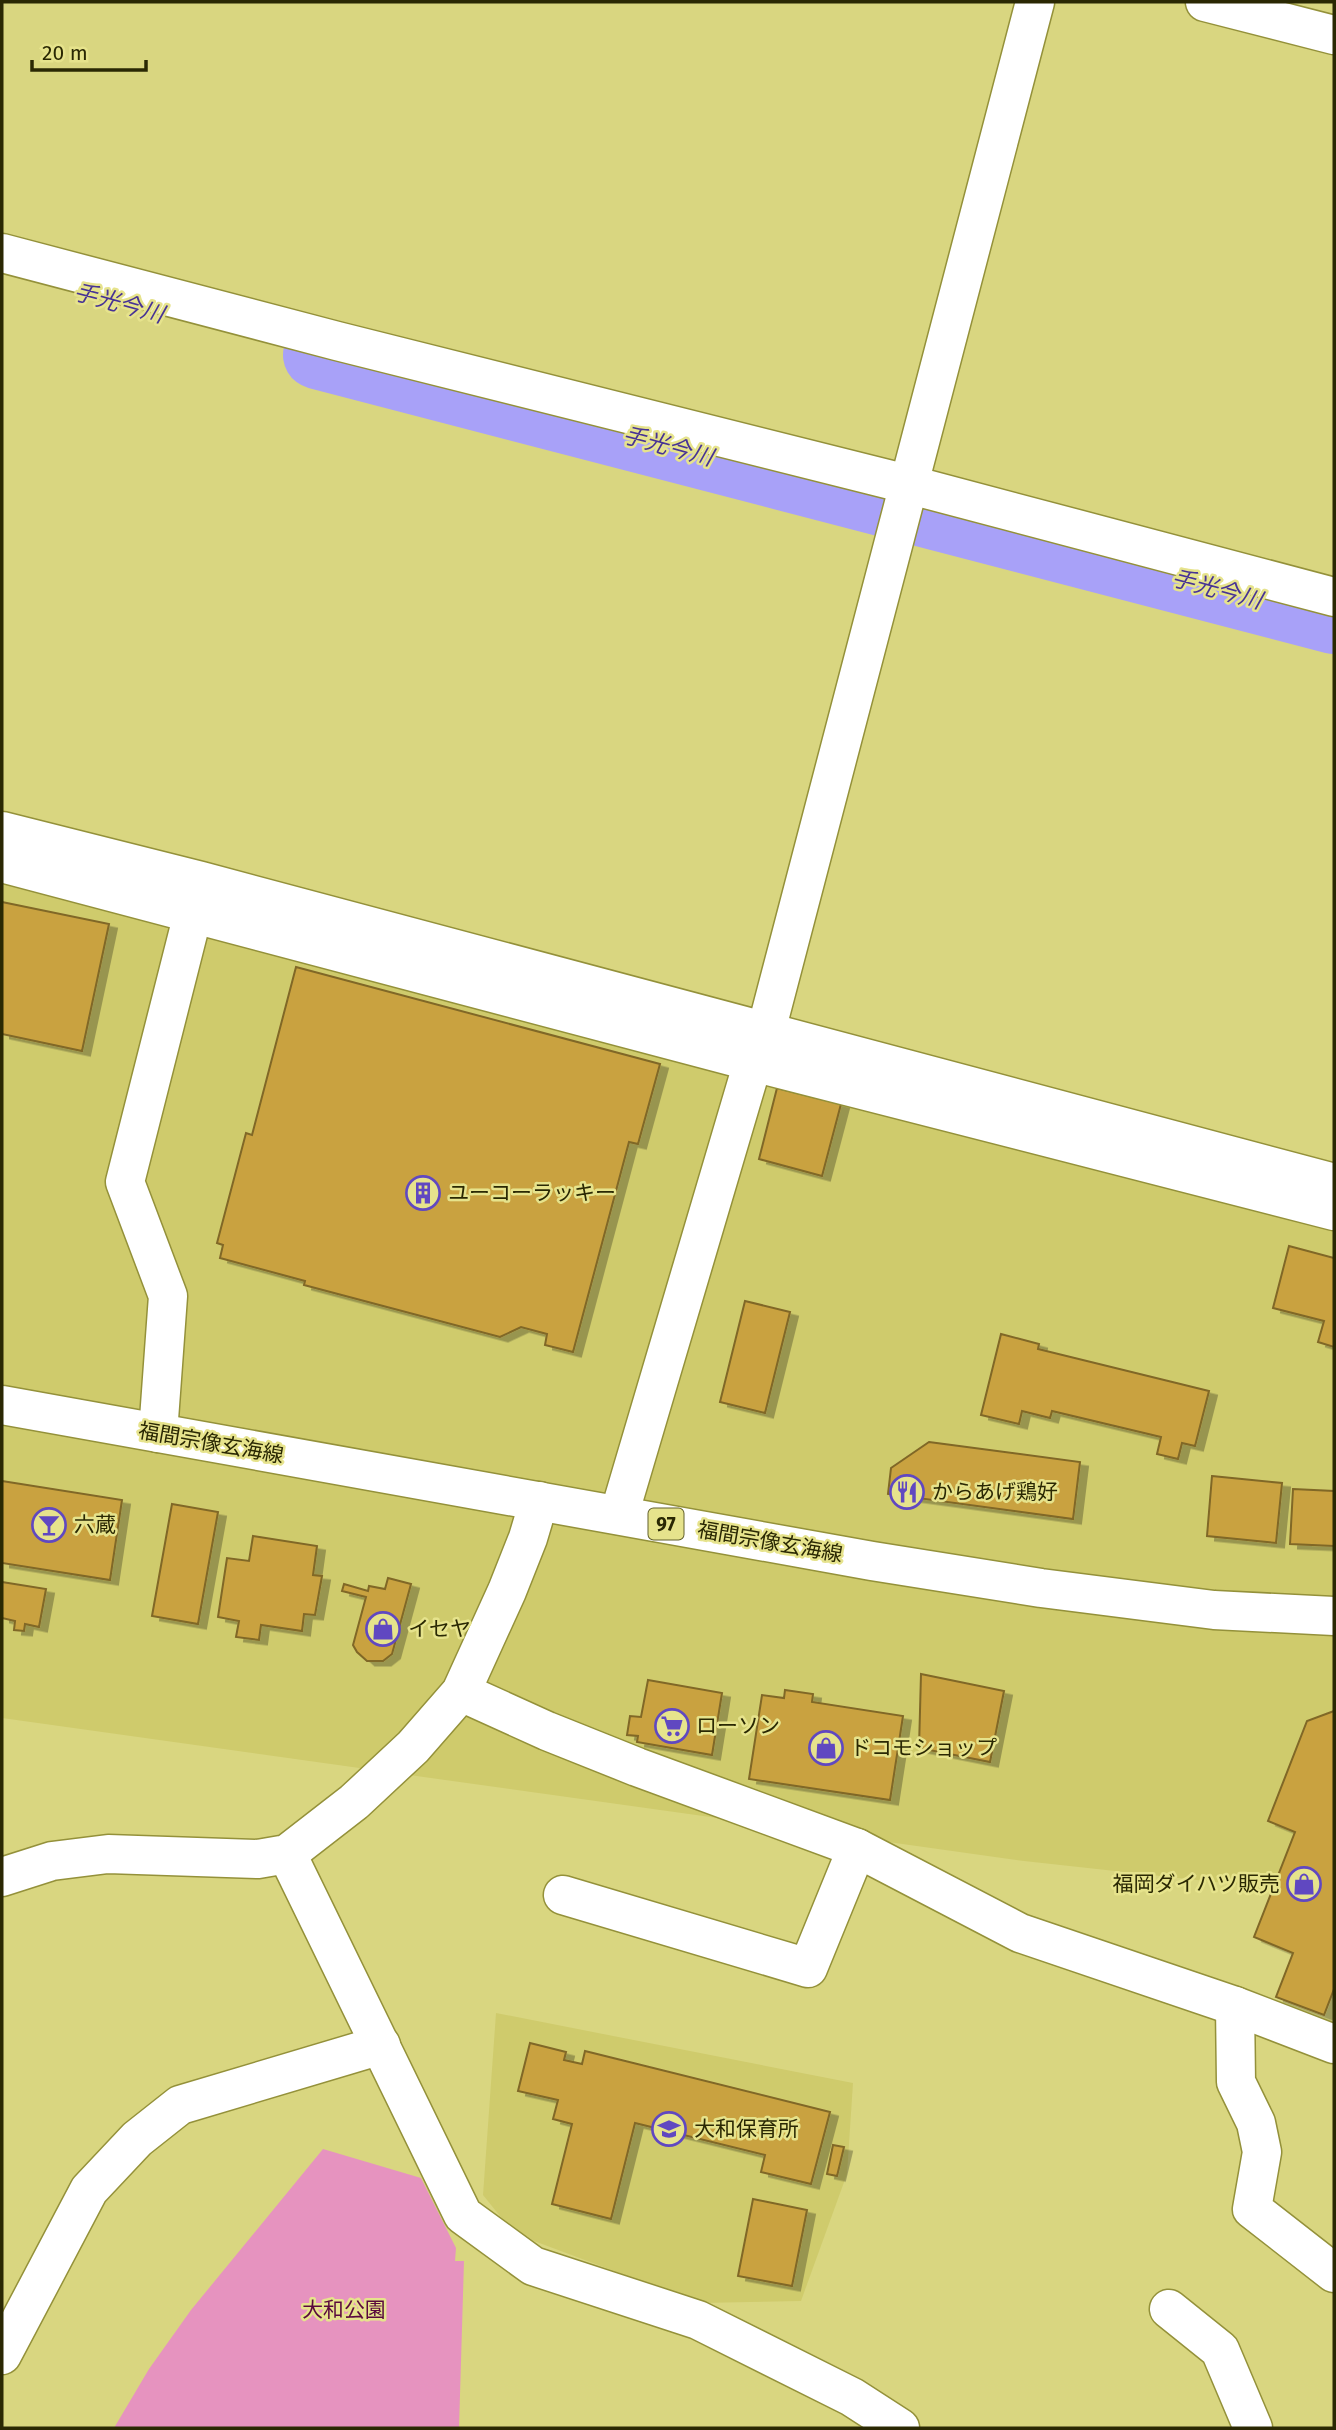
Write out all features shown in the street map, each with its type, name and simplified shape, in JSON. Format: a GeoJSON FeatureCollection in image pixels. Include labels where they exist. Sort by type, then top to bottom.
{"type":"FeatureCollection","features":[{"type":"Feature","properties":{"kind":"street"},"geometry":{"type":"LineString","coordinates":[[619,1515],[759,1046],[1035,2]]}},
{"type":"Feature","properties":{"kind":"street"},"geometry":{"type":"LineString","coordinates":[[1205,2],[1334,35]]}},
{"type":"Feature","properties":{"kind":"street"},"geometry":{"type":"LineString","coordinates":[[2,253],[337,341],[904,500],[1334,597]]}},
{"type":"Feature","properties":{"kind":"street"},"geometry":{"type":"LineString","coordinates":[[2,831],[197,897],[759,1046],[1107,1137],[1334,1183]]}},
{"type":"Feature","properties":{"kind":"street"},"geometry":{"type":"LineString","coordinates":[[2,863],[197,897]]}},
{"type":"Feature","properties":{"kind":"street"},"geometry":{"type":"LineString","coordinates":[[158,1433],[168,1296],[125,1182],[197,897]]}},
{"type":"Feature","properties":{"kind":"street"},"geometry":{"type":"LineString","coordinates":[[1107,1137],[1334,1211]]}},
{"type":"Feature","properties":{"kind":"street","name":"福間宗像玄海線"},"geometry":{"type":"LineString","coordinates":[[2,1405],[872,1561],[1041,1588],[1213,1610],[1334,1616]]}},
{"type":"Feature","properties":{"kind":"street"},"geometry":{"type":"LineString","coordinates":[[2,1877],[52,1861],[108,1854],[258,1859],[287,1854],[354,1802],[413,1747],[461,1692],[524,1548],[539,1501]]}},
{"type":"Feature","properties":{"kind":"street"},"geometry":{"type":"LineString","coordinates":[[461,1692],[547,1731],[637,1767],[857,1848],[1020,1933],[1235,2006],[1334,2044]]}},
{"type":"Feature","properties":{"kind":"street"},"geometry":{"type":"LineString","coordinates":[[563,1895],[808,1968],[857,1848]]}},
{"type":"Feature","properties":{"kind":"street"},"geometry":{"type":"LineString","coordinates":[[287,1854],[463,2215],[534,2266],[698,2320],[852,2397],[900,2428]]}},
{"type":"Feature","properties":{"kind":"street"},"geometry":{"type":"LineString","coordinates":[[1235,2006],[1236,2082],[1256,2123],[1262,2152],[1252,2209],[1334,2273]]}},
{"type":"Feature","properties":{"kind":"street"},"geometry":{"type":"LineString","coordinates":[[2,2355],[89,2190],[137,2139],[180,2105],[381,2045]]}},
{"type":"Feature","properties":{"kind":"street"},"geometry":{"type":"LineString","coordinates":[[1168,2309],[1220,2350],[1253,2428]]}},
{"type":"Feature","properties":{"kind":"shaded area"},"geometry":{"type":"Polygon","coordinates":[[[2,869],[1334,1213],[1334,1895],[1024,1861],[2,1718],[2,869]]]}},
{"type":"Feature","properties":{"kind":"shaded area","name":"大和保育所"},"geometry":{"type":"Polygon","coordinates":[[[496,2013],[853,2083],[847,2174],[801,2301],[700,2303],[534,2241],[504,2221],[483,2195],[496,2013]]]}},
{"type":"Feature","properties":{"kind":"green space","name":"大和公園"},"geometry":{"type":"Polygon","coordinates":[[[323,2149],[421,2178],[456,2248],[455,2261],[464,2261],[459,2428],[114,2428],[149,2369],[191,2310],[323,2149]]]}},
{"type":"Feature","properties":{"kind":"building"},"geometry":{"type":"Polygon","coordinates":[[[2,902],[109,924],[82,1051],[2,1034],[2,902]]]}},
{"type":"Feature","properties":{"kind":"building","name":"ユーコーラッキー"},"geometry":{"type":"Polygon","coordinates":[[[296,967],[660,1064],[638,1144],[629,1142],[573,1352],[545,1345],[547,1334],[521,1327],[500,1337],[304,1285],[305,1281],[220,1258],[223,1245],[217,1243],[246,1133],[252,1135],[296,967]]]}},
{"type":"Feature","properties":{"kind":"building"},"geometry":{"type":"Polygon","coordinates":[[[777,1088],[841,1104],[822,1176],[759,1159],[777,1088]]]}},
{"type":"Feature","properties":{"kind":"building"},"geometry":{"type":"Polygon","coordinates":[[[1289,1246],[1334,1258],[1334,1347],[1318,1342],[1324,1321],[1273,1308],[1289,1246]]]}},
{"type":"Feature","properties":{"kind":"building"},"geometry":{"type":"Polygon","coordinates":[[[745,1301],[790,1312],[765,1413],[720,1402],[745,1301]]]}},
{"type":"Feature","properties":{"kind":"building"},"geometry":{"type":"Polygon","coordinates":[[[1001,1334],[1039,1344],[1038,1349],[1209,1391],[1195,1446],[1182,1443],[1178,1459],[1157,1454],[1161,1437],[1052,1411],[1050,1418],[1022,1411],[1019,1424],[981,1415],[1001,1334]]]}},
{"type":"Feature","properties":{"kind":"building"},"geometry":{"type":"Polygon","coordinates":[[[929,1442],[1080,1462],[1073,1519],[888,1494],[891,1468],[929,1442]]]}},
{"type":"Feature","properties":{"kind":"building"},"geometry":{"type":"Polygon","coordinates":[[[1212,1476],[1282,1483],[1276,1543],[1207,1536],[1212,1476]]]}},
{"type":"Feature","properties":{"kind":"building"},"geometry":{"type":"Polygon","coordinates":[[[2,1481],[122,1500],[110,1580],[2,1563],[2,1481]]]}},
{"type":"Feature","properties":{"kind":"building"},"geometry":{"type":"Polygon","coordinates":[[[1293,1489],[1334,1491],[1334,1546],[1290,1544],[1293,1489]]]}},
{"type":"Feature","properties":{"kind":"building"},"geometry":{"type":"Polygon","coordinates":[[[172,1504],[218,1512],[198,1624],[152,1616],[172,1504]]]}},
{"type":"Feature","properties":{"kind":"building"},"geometry":{"type":"Polygon","coordinates":[[[253,1536],[317,1546],[313,1575],[322,1576],[315,1615],[304,1614],[302,1631],[261,1625],[259,1640],[236,1637],[239,1621],[218,1617],[227,1558],[249,1561],[253,1536]]]}},
{"type":"Feature","properties":{"kind":"building"},"geometry":{"type":"Polygon","coordinates":[[[388,1578],[411,1584],[392,1654],[383,1661],[367,1661],[353,1645],[366,1597],[342,1591],[344,1584],[368,1591],[369,1586],[385,1589],[388,1578]]]}},
{"type":"Feature","properties":{"kind":"building"},"geometry":{"type":"Polygon","coordinates":[[[2,1582],[46,1589],[39,1627],[25,1624],[24,1631],[14,1630],[15,1621],[2,1618],[2,1582]]]}},
{"type":"Feature","properties":{"kind":"building"},"geometry":{"type":"Polygon","coordinates":[[[921,1674],[1004,1691],[990,1762],[919,1748],[921,1674]]]}},
{"type":"Feature","properties":{"kind":"building","name":"ローソン"},"geometry":{"type":"Polygon","coordinates":[[[648,1680],[722,1693],[712,1755],[637,1742],[638,1736],[627,1735],[630,1716],[641,1717],[648,1680]]]}},
{"type":"Feature","properties":{"kind":"building","name":"ドコモショップ"},"geometry":{"type":"Polygon","coordinates":[[[785,1690],[813,1694],[812,1702],[903,1716],[890,1800],[749,1779],[762,1695],[784,1698],[785,1690]]]}},
{"type":"Feature","properties":{"kind":"building","name":"福岡ダイハツ販売"},"geometry":{"type":"Polygon","coordinates":[[[1334,1711],[1334,1989],[1324,2015],[1276,1997],[1293,1953],[1254,1937],[1295,1832],[1268,1821],[1307,1721],[1334,1711]]]}},
{"type":"Feature","properties":{"kind":"building"},"geometry":{"type":"Polygon","coordinates":[[[530,2043],[566,2052],[564,2060],[582,2064],[585,2051],[830,2112],[811,2184],[761,2172],[765,2155],[635,2123],[611,2219],[552,2204],[572,2124],[553,2119],[558,2100],[518,2091],[530,2043]]]}},
{"type":"Feature","properties":{"kind":"building"},"geometry":{"type":"Polygon","coordinates":[[[833,2145],[844,2147],[837,2176],[827,2174],[833,2145]]]}},
{"type":"Feature","properties":{"kind":"building"},"geometry":{"type":"Polygon","coordinates":[[[753,2199],[807,2210],[792,2286],[738,2276],[753,2199]]]}},
{"type":"Feature","properties":{"kind":"waterway","name":"手光今川"},"geometry":{"type":"LineString","coordinates":[[317,355],[1334,620]]}},
{"type":"Feature","properties":{"kind":"place","name":"ユーコーラッキー"},"geometry":{"type":"Point","coordinates":[423,1193]}},
{"type":"Feature","properties":{"kind":"place","name":"からあげ鶏好"},"geometry":{"type":"Point","coordinates":[907,1492]}},
{"type":"Feature","properties":{"kind":"place","name":"六蔵"},"geometry":{"type":"Point","coordinates":[49,1525]}},
{"type":"Feature","properties":{"kind":"place","name":"イセヤ"},"geometry":{"type":"Point","coordinates":[383,1629]}},
{"type":"Feature","properties":{"kind":"place","name":"ローソン"},"geometry":{"type":"Point","coordinates":[672,1726]}},
{"type":"Feature","properties":{"kind":"place","name":"ドコモショップ"},"geometry":{"type":"Point","coordinates":[826,1748]}},
{"type":"Feature","properties":{"kind":"place","name":"福岡ダイハツ販売"},"geometry":{"type":"Point","coordinates":[1304,1884]}},
{"type":"Feature","properties":{"kind":"place","name":"大和保育所"},"geometry":{"type":"Point","coordinates":[669,2129]}}]}
